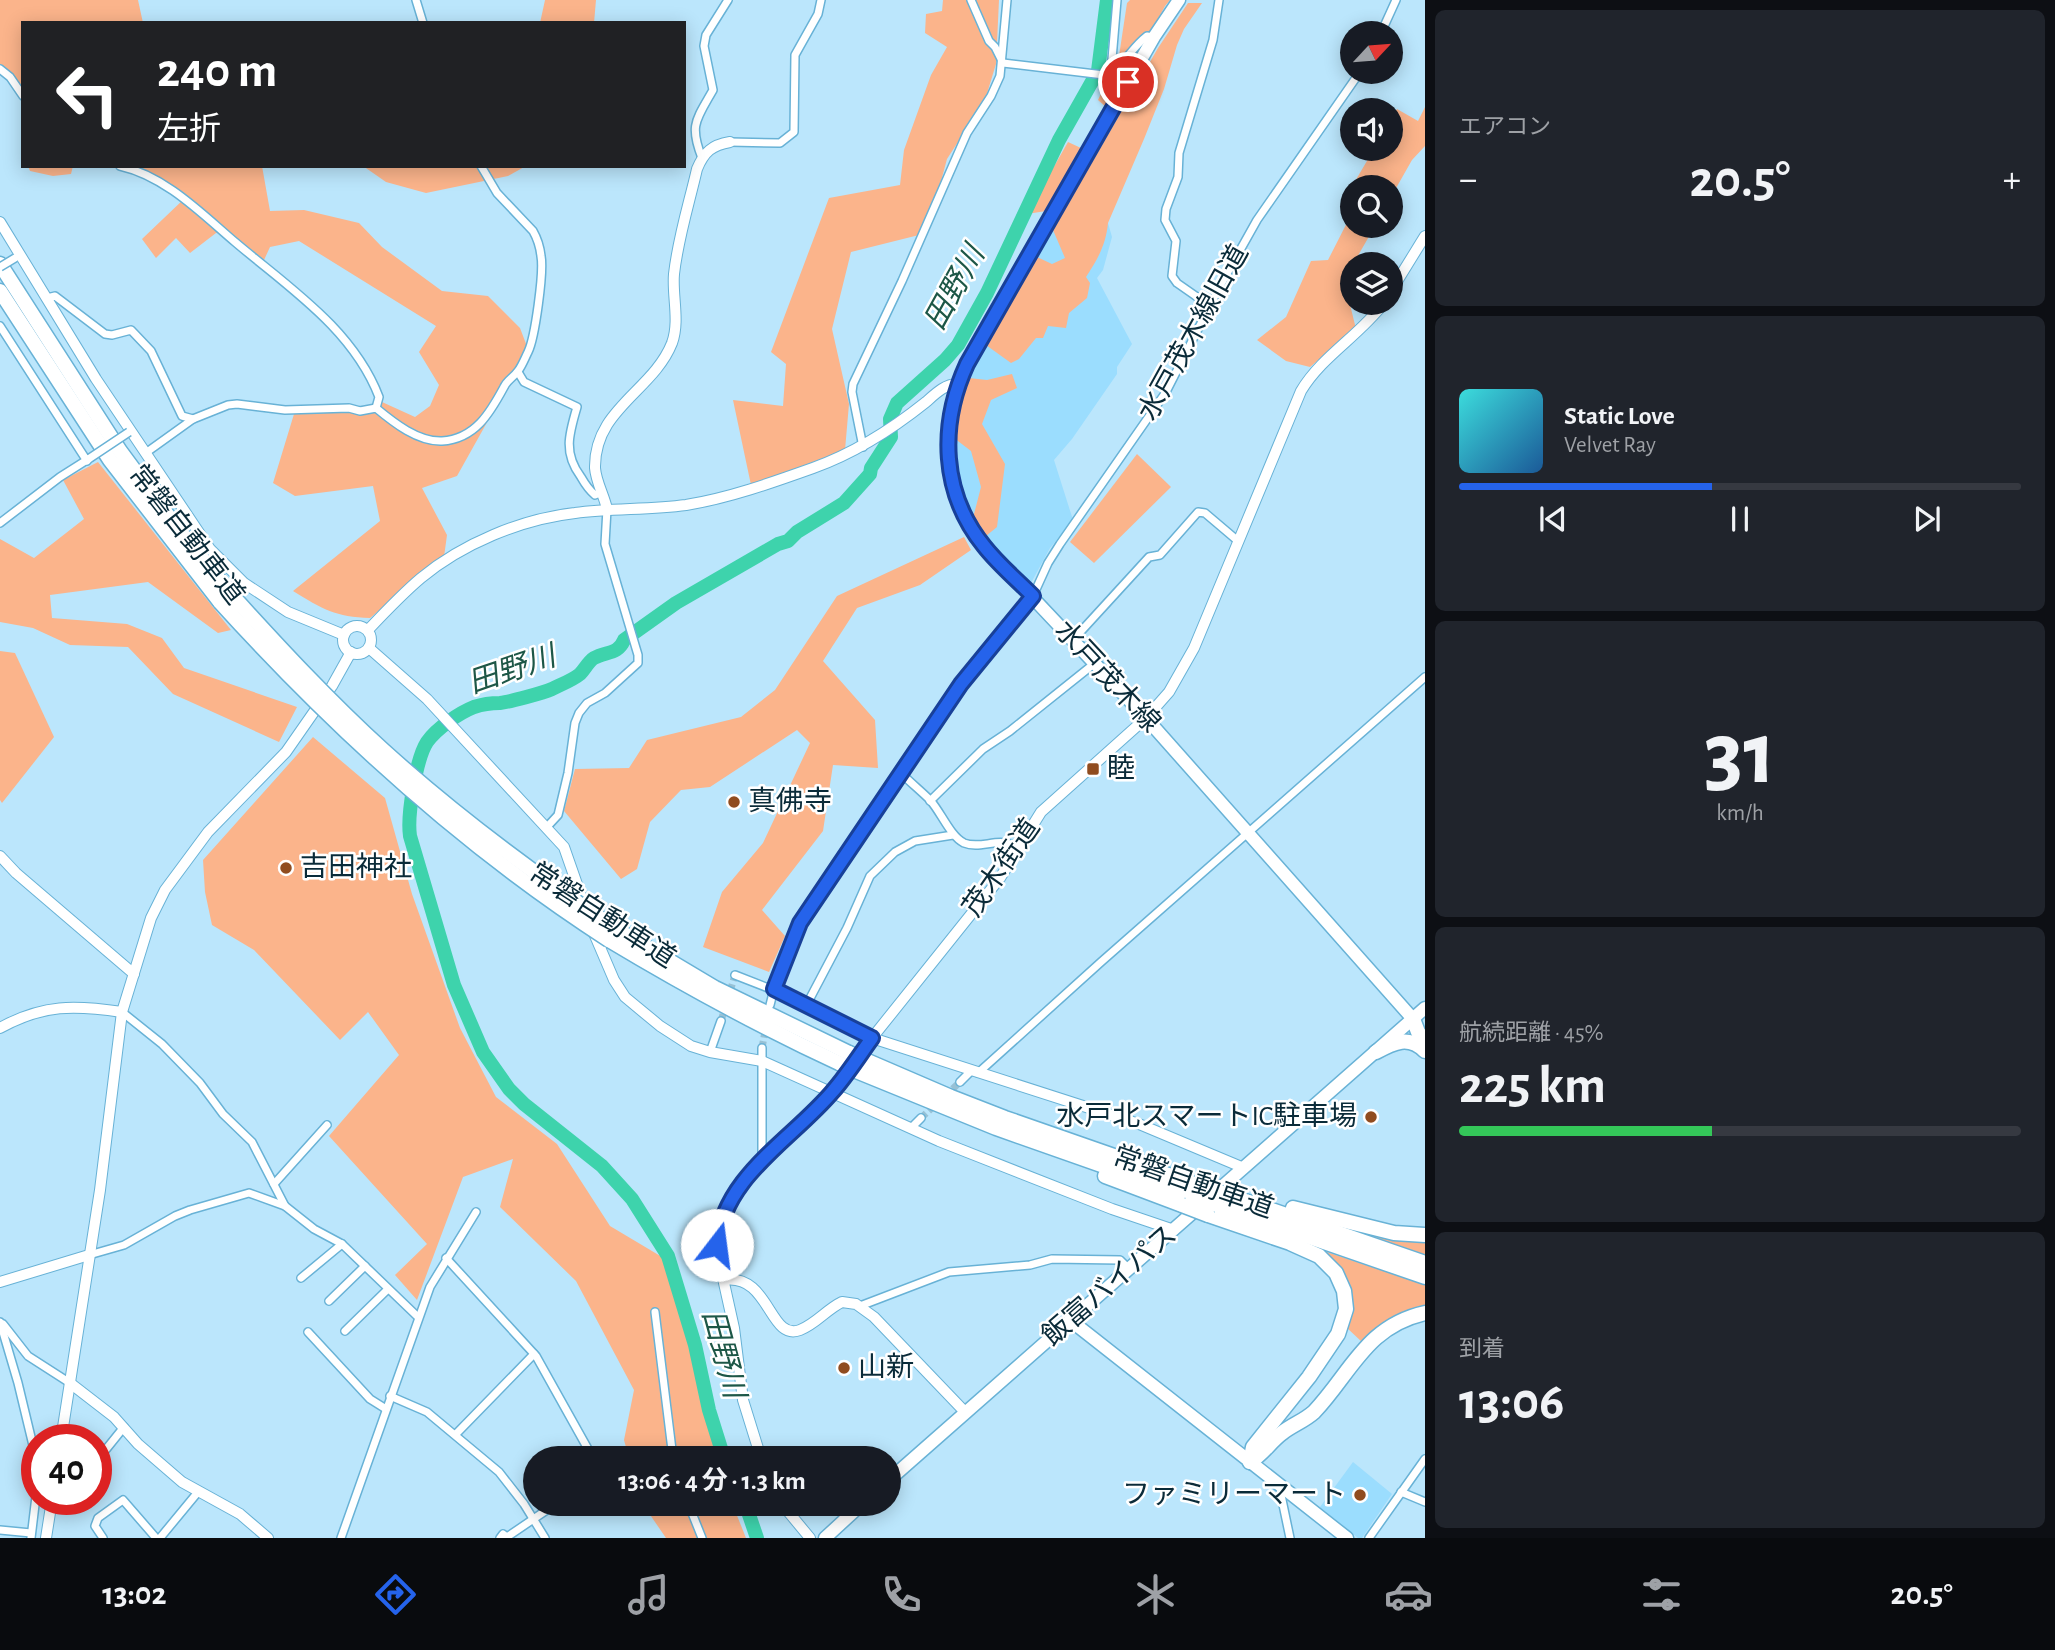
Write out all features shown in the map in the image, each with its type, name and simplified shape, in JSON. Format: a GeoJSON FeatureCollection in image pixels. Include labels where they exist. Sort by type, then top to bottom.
{"type":"FeatureCollection","features":[{"type":"Feature","properties":{"kind":"highway","name":"常磐自動車道"},"geometry":{"type":"LineString","coordinates":[[0,266],[120,451],[225,598]]}},
{"type":"Feature","properties":{"kind":"highway","name":"常磐自動車道"},"geometry":{"type":"LineString","coordinates":[[0,291],[110,460],[225,598],[275,663],[385,769],[458,832],[564,911],[612,934],[720,1004],[845,1059],[865,1065],[882,1082],[940,1113],[1197,1193]]}},
{"type":"Feature","properties":{"kind":"highway"},"geometry":{"type":"LineString","coordinates":[[1413,1019],[1425,1029]]}},
{"type":"Feature","properties":{"kind":"highway"},"geometry":{"type":"LineString","coordinates":[[1413,1019],[1425,1042]]}},
{"type":"Feature","properties":{"kind":"highway"},"geometry":{"type":"LineString","coordinates":[[1376,1052],[1400,1041],[1414,1042],[1425,1052]]}},
{"type":"Feature","properties":{"kind":"highway"},"geometry":{"type":"LineString","coordinates":[[865,1065],[1222,1201],[1394,1234],[1425,1235]]}},
{"type":"Feature","properties":{"kind":"highway"},"geometry":{"type":"LineString","coordinates":[[1197,1193],[1222,1201],[1290,1243],[1319,1256],[1336,1273],[1346,1300],[1342,1326],[1332,1345],[1253,1447],[1250,1462]]}},
{"type":"Feature","properties":{"kind":"highway","name":"常磐自動車道"},"geometry":{"type":"LineString","coordinates":[[1222,1201],[1425,1263]]}},
{"type":"Feature","properties":{"kind":"highway","name":"常磐自動車道"},"geometry":{"type":"LineString","coordinates":[[1222,1201],[1425,1277]]}},
{"type":"Feature","properties":{"kind":"highway"},"geometry":{"type":"LineString","coordinates":[[1250,1462],[1262,1455],[1282,1433],[1313,1412],[1372,1340],[1398,1322],[1425,1313]]}},
{"type":"Feature","properties":{"kind":"main road","name":"水戸茂木線"},"geometry":{"type":"LineString","coordinates":[[1179,0],[1154,37],[957,384],[948,420],[948,464],[959,506],[985,547],[1146,718],[1413,1019]]}},
{"type":"Feature","properties":{"kind":"main road","name":"飯富バイパス"},"geometry":{"type":"LineString","coordinates":[[901,1469],[1425,1008]]}},
{"type":"Feature","properties":{"kind":"main road"},"geometry":{"type":"LineString","coordinates":[[1070,1320],[1347,1538]]}},
{"type":"Feature","properties":{"kind":"main road"},"geometry":{"type":"LineString","coordinates":[[825,1538],[849,1516]]}},
{"type":"Feature","properties":{"kind":"street"},"geometry":{"type":"LineString","coordinates":[[416,0],[422,21]]}},
{"type":"Feature","properties":{"kind":"street"},"geometry":{"type":"LineString","coordinates":[[702,158],[694,138],[695,126],[713,90],[704,46],[706,35],[728,0]]}},
{"type":"Feature","properties":{"kind":"street"},"geometry":{"type":"LineString","coordinates":[[546,828],[558,815],[579,713],[638,663],[606,544],[607,509],[595,470],[596,451],[603,430],[660,364],[673,341],[673,277],[676,257],[702,158],[712,147],[730,142],[780,143],[794,132],[794,55],[818,14],[821,0]]}},
{"type":"Feature","properties":{"kind":"street"},"geometry":{"type":"LineString","coordinates":[[971,0],[989,41],[1003,63]]}},
{"type":"Feature","properties":{"kind":"street"},"geometry":{"type":"LineString","coordinates":[[863,447],[852,392],[853,384],[967,133],[991,96],[1000,76],[1007,0]]}},
{"type":"Feature","properties":{"kind":"street"},"geometry":{"type":"LineString","coordinates":[[1107,73],[1117,0]]}},
{"type":"Feature","properties":{"kind":"street"},"geometry":{"type":"LineString","coordinates":[[1210,306],[1177,283],[1172,276],[1176,241],[1165,220],[1178,177],[1179,153],[1213,40],[1219,0]]}},
{"type":"Feature","properties":{"kind":"street"},"geometry":{"type":"LineString","coordinates":[[1386,21],[1396,0]]}},
{"type":"Feature","properties":{"kind":"street"},"geometry":{"type":"LineString","coordinates":[[1003,63],[1095,74],[1107,73],[1128,58],[1136,45],[1147,36],[1154,37]]}},
{"type":"Feature","properties":{"kind":"street"},"geometry":{"type":"LineString","coordinates":[[0,69],[10,77],[21,93]]}},
{"type":"Feature","properties":{"kind":"street","name":"水戸茂木線旧道"},"geometry":{"type":"LineString","coordinates":[[770,1005],[800,923],[961,684],[1033,596],[1060,544],[1166,392],[1257,220],[1352,84]]}},
{"type":"Feature","properties":{"kind":"street"},"geometry":{"type":"LineString","coordinates":[[126,168],[147,175],[195,208],[308,302],[331,325],[366,369],[379,397],[376,408]]}},
{"type":"Feature","properties":{"kind":"street"},"geometry":{"type":"LineString","coordinates":[[147,452],[193,419],[216,408],[237,404],[285,410],[349,408],[360,411],[376,408],[415,436],[441,441],[456,439],[471,432],[490,412],[505,384],[518,372],[532,343],[541,255],[533,231],[497,193],[482,168]]}},
{"type":"Feature","properties":{"kind":"street"},"geometry":{"type":"LineString","coordinates":[[0,222],[18,256],[96,379],[210,549],[244,583],[288,612],[344,635]]}},
{"type":"Feature","properties":{"kind":"street"},"geometry":{"type":"LineString","coordinates":[[1403,272],[1425,236]]}},
{"type":"Feature","properties":{"kind":"street"},"geometry":{"type":"LineString","coordinates":[[0,266],[18,256]]}},
{"type":"Feature","properties":{"kind":"street"},"geometry":{"type":"LineString","coordinates":[[47,298],[55,296],[105,334],[131,330],[151,351],[182,416],[193,419]]}},
{"type":"Feature","properties":{"kind":"street","name":"茂木街道"},"geometry":{"type":"LineString","coordinates":[[757,1446],[743,1400],[734,1328],[718,1256],[719,1231],[733,1199],[762,1159],[833,1091],[1000,877],[1041,812],[1146,718],[1169,692],[1184,669],[1301,391],[1316,369],[1374,315]]}},
{"type":"Feature","properties":{"kind":"street"},"geometry":{"type":"LineString","coordinates":[[0,326],[89,460]]}},
{"type":"Feature","properties":{"kind":"street"},"geometry":{"type":"LineString","coordinates":[[518,372],[524,382],[577,407],[567,442],[569,454],[574,468],[591,491],[595,495],[602,492]]}},
{"type":"Feature","properties":{"kind":"street"},"geometry":{"type":"LineString","coordinates":[[368,630],[421,578],[455,554],[496,535],[570,513],[686,505],[753,489],[825,464],[863,447],[901,423],[940,391],[949,385],[957,384]]}},
{"type":"Feature","properties":{"kind":"street"},"geometry":{"type":"LineString","coordinates":[[0,523],[60,477],[131,431]]}},
{"type":"Feature","properties":{"kind":"street"},"geometry":{"type":"LineString","coordinates":[[1073,640],[1149,557],[1160,555],[1198,512],[1205,513],[1238,541]]}},
{"type":"Feature","properties":{"kind":"street"},"geometry":{"type":"LineString","coordinates":[[356,625],[368,630],[371,637],[369,648],[359,654],[351,652],[343,643],[344,635],[349,628],[356,625]]}},
{"type":"Feature","properties":{"kind":"street"},"geometry":{"type":"LineString","coordinates":[[369,648],[433,706],[564,847],[606,964],[625,997],[679,1039],[710,1052],[762,1061],[939,1141],[1099,1204],[1174,1230]]}},
{"type":"Feature","properties":{"kind":"street"},"geometry":{"type":"LineString","coordinates":[[64,1424],[100,1190],[122,1012],[151,918],[165,890],[208,832],[286,752],[332,686],[351,652]]}},
{"type":"Feature","properties":{"kind":"street"},"geometry":{"type":"LineString","coordinates":[[930,801],[983,749],[1010,732],[1095,663]]}},
{"type":"Feature","properties":{"kind":"street"},"geometry":{"type":"LineString","coordinates":[[960,1082],[1425,677]]}},
{"type":"Feature","properties":{"kind":"street"},"geometry":{"type":"LineString","coordinates":[[902,774],[930,801],[945,819],[953,835],[969,844],[1008,842],[1017,847]]}},
{"type":"Feature","properties":{"kind":"street"},"geometry":{"type":"LineString","coordinates":[[807,1004],[847,929],[870,876],[895,852],[915,841],[953,835]]}},
{"type":"Feature","properties":{"kind":"street"},"geometry":{"type":"LineString","coordinates":[[0,856],[16,873],[134,974]]}},
{"type":"Feature","properties":{"kind":"street"},"geometry":{"type":"LineString","coordinates":[[735,975],[807,1004],[872,1038],[1139,1124],[1244,1168]]}},
{"type":"Feature","properties":{"kind":"street"},"geometry":{"type":"LineString","coordinates":[[0,1028],[17,1018],[59,1007],[122,1012],[162,1044],[200,1083],[223,1114],[252,1142],[285,1206]]}},
{"type":"Feature","properties":{"kind":"street"},"geometry":{"type":"LineString","coordinates":[[710,1052],[721,1021]]}},
{"type":"Feature","properties":{"kind":"street"},"geometry":{"type":"LineString","coordinates":[[762,1048],[762,1159]]}},
{"type":"Feature","properties":{"kind":"street"},"geometry":{"type":"LineString","coordinates":[[911,1128],[921,1118]]}},
{"type":"Feature","properties":{"kind":"street"},"geometry":{"type":"LineString","coordinates":[[274,1184],[327,1125]]}},
{"type":"Feature","properties":{"kind":"street"},"geometry":{"type":"LineString","coordinates":[[0,1282],[124,1245],[175,1216],[249,1193],[285,1206],[314,1229],[342,1244],[418,1317]]}},
{"type":"Feature","properties":{"kind":"street"},"geometry":{"type":"LineString","coordinates":[[341,1538],[430,1287],[476,1212]]}},
{"type":"Feature","properties":{"kind":"street"},"geometry":{"type":"LineString","coordinates":[[301,1278],[342,1244]]}},
{"type":"Feature","properties":{"kind":"street"},"geometry":{"type":"LineString","coordinates":[[446,1258],[534,1354],[586,1446]]}},
{"type":"Feature","properties":{"kind":"street"},"geometry":{"type":"LineString","coordinates":[[860,1306],[949,1272],[1030,1265],[1052,1259],[1120,1260],[1129,1269]]}},
{"type":"Feature","properties":{"kind":"street"},"geometry":{"type":"LineString","coordinates":[[329,1301],[365,1266]]}},
{"type":"Feature","properties":{"kind":"street"},"geometry":{"type":"LineString","coordinates":[[724,1280],[739,1279],[751,1285],[780,1325],[791,1331],[804,1329],[842,1302],[860,1306],[928,1371],[965,1412]]}},
{"type":"Feature","properties":{"kind":"street"},"geometry":{"type":"LineString","coordinates":[[345,1331],[388,1289]]}},
{"type":"Feature","properties":{"kind":"street"},"geometry":{"type":"LineString","coordinates":[[655,1312],[672,1446]]}},
{"type":"Feature","properties":{"kind":"street"},"geometry":{"type":"LineString","coordinates":[[0,1321],[28,1356],[70,1383],[114,1417],[138,1444],[182,1482],[240,1514],[262,1536]]}},
{"type":"Feature","properties":{"kind":"street"},"geometry":{"type":"LineString","coordinates":[[0,1321],[28,1424]]}},
{"type":"Feature","properties":{"kind":"street"},"geometry":{"type":"LineString","coordinates":[[308,1332],[370,1399],[386,1409]]}},
{"type":"Feature","properties":{"kind":"street"},"geometry":{"type":"LineString","coordinates":[[456,1434],[534,1354]]}},
{"type":"Feature","properties":{"kind":"street"},"geometry":{"type":"LineString","coordinates":[[390,1396],[427,1412],[499,1472],[545,1538]]}},
{"type":"Feature","properties":{"kind":"street"},"geometry":{"type":"LineString","coordinates":[[112,1442],[124,1427]]}},
{"type":"Feature","properties":{"kind":"street"},"geometry":{"type":"LineString","coordinates":[[1369,1538],[1425,1459]]}},
{"type":"Feature","properties":{"kind":"street"},"geometry":{"type":"LineString","coordinates":[[1281,1486],[1280,1495],[1290,1538]]}},
{"type":"Feature","properties":{"kind":"street"},"geometry":{"type":"LineString","coordinates":[[103,1538],[95,1526],[98,1518],[123,1500],[158,1538],[198,1492]]}},
{"type":"Feature","properties":{"kind":"street"},"geometry":{"type":"LineString","coordinates":[[1401,1492],[1425,1502]]}},
{"type":"Feature","properties":{"kind":"street"},"geometry":{"type":"LineString","coordinates":[[0,1530],[31,1536],[34,1515]]}},
{"type":"Feature","properties":{"kind":"street"},"geometry":{"type":"LineString","coordinates":[[46,1538],[50,1515]]}},
{"type":"Feature","properties":{"kind":"street"},"geometry":{"type":"LineString","coordinates":[[500,1538],[503,1534],[508,1536],[539,1516]]}},
{"type":"Feature","properties":{"kind":"street"},"geometry":{"type":"LineString","coordinates":[[693,1516],[702,1538]]}},
{"type":"Feature","properties":{"kind":"street"},"geometry":{"type":"LineString","coordinates":[[792,1516],[810,1538]]}},
{"type":"Feature","properties":{"kind":"shaded area"},"geometry":{"type":"Polygon","coordinates":[[[0,0],[138,0],[143,21],[21,21],[21,85],[0,64],[0,0]]]}},
{"type":"Feature","properties":{"kind":"shaded area"},"geometry":{"type":"Polygon","coordinates":[[[545,0],[596,0],[594,21],[540,21],[545,0]]]}},
{"type":"Feature","properties":{"kind":"shaded area"},"geometry":{"type":"Polygon","coordinates":[[[943,0],[999,0],[996,64],[985,100],[947,159],[927,233],[851,252],[832,329],[849,404],[845,450],[751,485],[733,400],[783,406],[786,364],[771,352],[829,198],[900,185],[904,150],[931,75],[947,47],[925,33],[926,14],[942,11],[943,0]]]}},
{"type":"Feature","properties":{"kind":"shaded area"},"geometry":{"type":"Polygon","coordinates":[[[1130,0],[1170,0],[1107,108],[1098,100],[1119,56],[1127,3],[1130,0]]]}},
{"type":"Feature","properties":{"kind":"shaded area"},"geometry":{"type":"Polygon","coordinates":[[[1188,3],[1202,3],[1184,29],[1177,45],[1164,89],[1108,223],[1098,258],[1086,277],[1090,283],[1087,298],[1069,313],[1066,328],[1048,326],[1043,338],[1036,338],[1019,359],[1011,363],[986,345],[1037,257],[1052,264],[1065,258],[1053,230],[1158,48],[1188,3]]]}},
{"type":"Feature","properties":{"kind":"shaded area"},"geometry":{"type":"Polygon","coordinates":[[[1425,107],[1425,146],[1412,160],[1403,176],[1359,175],[1367,161],[1403,161],[1403,112],[1418,121],[1425,107]]]}},
{"type":"Feature","properties":{"kind":"shaded area"},"geometry":{"type":"Polygon","coordinates":[[[1068,142],[1081,148],[1046,211],[1027,214],[1068,142]]]}},
{"type":"Feature","properties":{"kind":"shaded area"},"geometry":{"type":"Polygon","coordinates":[[[29,168],[72,168],[71,174],[53,176],[30,171],[29,168]]]}},
{"type":"Feature","properties":{"kind":"shaded area"},"geometry":{"type":"Polygon","coordinates":[[[138,168],[262,168],[270,211],[304,210],[359,223],[382,247],[442,291],[488,296],[520,328],[528,349],[457,476],[422,488],[447,535],[444,557],[370,618],[330,611],[293,591],[380,521],[373,486],[295,496],[273,483],[294,414],[347,410],[373,412],[382,402],[415,417],[430,406],[439,385],[419,352],[436,326],[299,241],[270,247],[264,260],[233,235],[216,233],[190,253],[176,238],[156,258],[142,239],[185,198],[138,168]]]}},
{"type":"Feature","properties":{"kind":"shaded area"},"geometry":{"type":"Polygon","coordinates":[[[366,168],[522,168],[508,176],[426,193],[386,182],[366,168]]]}},
{"type":"Feature","properties":{"kind":"shaded area"},"geometry":{"type":"Polygon","coordinates":[[[1108,223],[1112,237],[1103,270],[1097,278],[1132,344],[1117,367],[1117,374],[1072,439],[1054,460],[1073,520],[1050,548],[1031,583],[996,549],[973,518],[965,501],[956,469],[954,438],[961,397],[976,361],[1053,230],[1059,225],[1108,223]]]}},
{"type":"Feature","properties":{"kind":"shaded area"},"geometry":{"type":"Polygon","coordinates":[[[1340,236],[1368,238],[1360,252],[1340,252],[1340,315],[1353,315],[1356,329],[1310,367],[1286,361],[1257,340],[1286,317],[1311,261],[1328,260],[1340,236]]]}},
{"type":"Feature","properties":{"kind":"shaded area"},"geometry":{"type":"Polygon","coordinates":[[[1012,374],[1017,388],[991,400],[982,424],[1005,464],[997,527],[986,536],[973,518],[981,487],[971,451],[954,438],[957,412],[969,378],[987,380],[1012,374]]]}},
{"type":"Feature","properties":{"kind":"shaded area"},"geometry":{"type":"Polygon","coordinates":[[[1137,454],[1171,487],[1094,563],[1070,542],[1137,454]]]}},
{"type":"Feature","properties":{"kind":"shaded area"},"geometry":{"type":"Polygon","coordinates":[[[98,462],[231,630],[218,633],[148,582],[50,595],[52,618],[127,624],[162,638],[184,668],[297,707],[279,742],[173,694],[128,647],[70,645],[33,628],[0,622],[0,539],[34,558],[84,519],[63,480],[98,462]]]}},
{"type":"Feature","properties":{"kind":"shaded area"},"geometry":{"type":"Polygon","coordinates":[[[964,537],[971,550],[920,585],[857,608],[823,661],[875,720],[878,768],[833,765],[823,831],[762,910],[785,936],[769,972],[703,947],[722,892],[763,843],[810,743],[797,730],[710,787],[681,790],[650,822],[637,869],[621,879],[564,811],[575,769],[629,768],[647,740],[741,717],[775,690],[837,596],[964,537]]]}},
{"type":"Feature","properties":{"kind":"shaded area"},"geometry":{"type":"Polygon","coordinates":[[[0,651],[15,653],[54,737],[2,803],[0,800],[0,651]]]}},
{"type":"Feature","properties":{"kind":"shaded area"},"geometry":{"type":"Polygon","coordinates":[[[313,737],[385,798],[412,894],[460,1028],[496,1097],[557,1144],[610,1226],[662,1257],[716,1446],[626,1446],[624,1440],[634,1390],[576,1281],[500,1207],[513,1159],[463,1177],[417,1300],[395,1275],[427,1244],[329,1136],[399,1055],[368,1012],[340,1040],[254,950],[212,925],[205,892],[203,860],[313,737]]]}},
{"type":"Feature","properties":{"kind":"shaded area"},"geometry":{"type":"Polygon","coordinates":[[[1354,1230],[1425,1239],[1425,1256],[1354,1230]]]}},
{"type":"Feature","properties":{"kind":"shaded area"},"geometry":{"type":"Polygon","coordinates":[[[1312,1247],[1425,1285],[1425,1310],[1362,1342],[1346,1327],[1350,1307],[1312,1247]]]}},
{"type":"Feature","properties":{"kind":"shaded area"},"geometry":{"type":"Polygon","coordinates":[[[1353,1462],[1392,1494],[1362,1538],[1358,1538],[1320,1507],[1353,1462]]]}},
{"type":"Feature","properties":{"kind":"shaded area"},"geometry":{"type":"Polygon","coordinates":[[[651,1516],[737,1516],[746,1538],[666,1538],[651,1516]]]}},
{"type":"Feature","properties":{"kind":"waterway","name":"田野川"},"geometry":{"type":"LineString","coordinates":[[720,1446],[709,1410],[695,1345],[668,1256],[632,1199],[602,1166],[524,1104],[509,1089],[483,1052],[454,985],[410,836],[411,802],[419,761],[431,737],[462,713],[481,705],[541,693],[570,680],[580,674],[594,658],[618,648],[624,640],[676,603],[778,544],[788,541],[797,532],[844,503],[870,474],[891,437],[890,419],[897,403],[958,345],[987,293],[1059,140],[1098,71],[1107,0]]}},
{"type":"Feature","properties":{"kind":"waterway","name":"田野川"},"geometry":{"type":"LineString","coordinates":[[749,1516],[757,1538]]}},
{"type":"Feature","properties":{"kind":"tunnel"},"geometry":{"type":"LineString","coordinates":[[721,1021],[735,975]]}},
{"type":"Feature","properties":{"kind":"tunnel"},"geometry":{"type":"LineString","coordinates":[[762,1048],[766,1026]]}},
{"type":"Feature","properties":{"kind":"tunnel"},"geometry":{"type":"LineString","coordinates":[[945,1096],[960,1082]]}},
{"type":"Feature","properties":{"kind":"tunnel"},"geometry":{"type":"LineString","coordinates":[[921,1118],[936,1104]]}},
{"type":"Feature","properties":{"kind":"place","name":"睦"},"geometry":{"type":"Point","coordinates":[1093,769]}},
{"type":"Feature","properties":{"kind":"place","name":"真佛寺"},"geometry":{"type":"Point","coordinates":[734,802]}},
{"type":"Feature","properties":{"kind":"place","name":"吉田神社"},"geometry":{"type":"Point","coordinates":[286,868]}},
{"type":"Feature","properties":{"kind":"place","name":"水戸北スマートIC駐車場"},"geometry":{"type":"Point","coordinates":[1371,1117]}},
{"type":"Feature","properties":{"kind":"place","name":"山新"},"geometry":{"type":"Point","coordinates":[844,1368]}},
{"type":"Feature","properties":{"kind":"place","name":"ファミリーマート"},"geometry":{"type":"Point","coordinates":[1360,1495]}},
{"type":"Feature","properties":{"kind":"route"},"geometry":{"type":"LineString","coordinates":[[717,1245],[724,1215],[748,1177],[762,1159],[833,1091],[872,1038],[774,989],[800,923],[961,684],[1033,596],[985,547],[959,506],[948,464],[948,420],[957,384],[967,364],[1128,82]]}}]}
